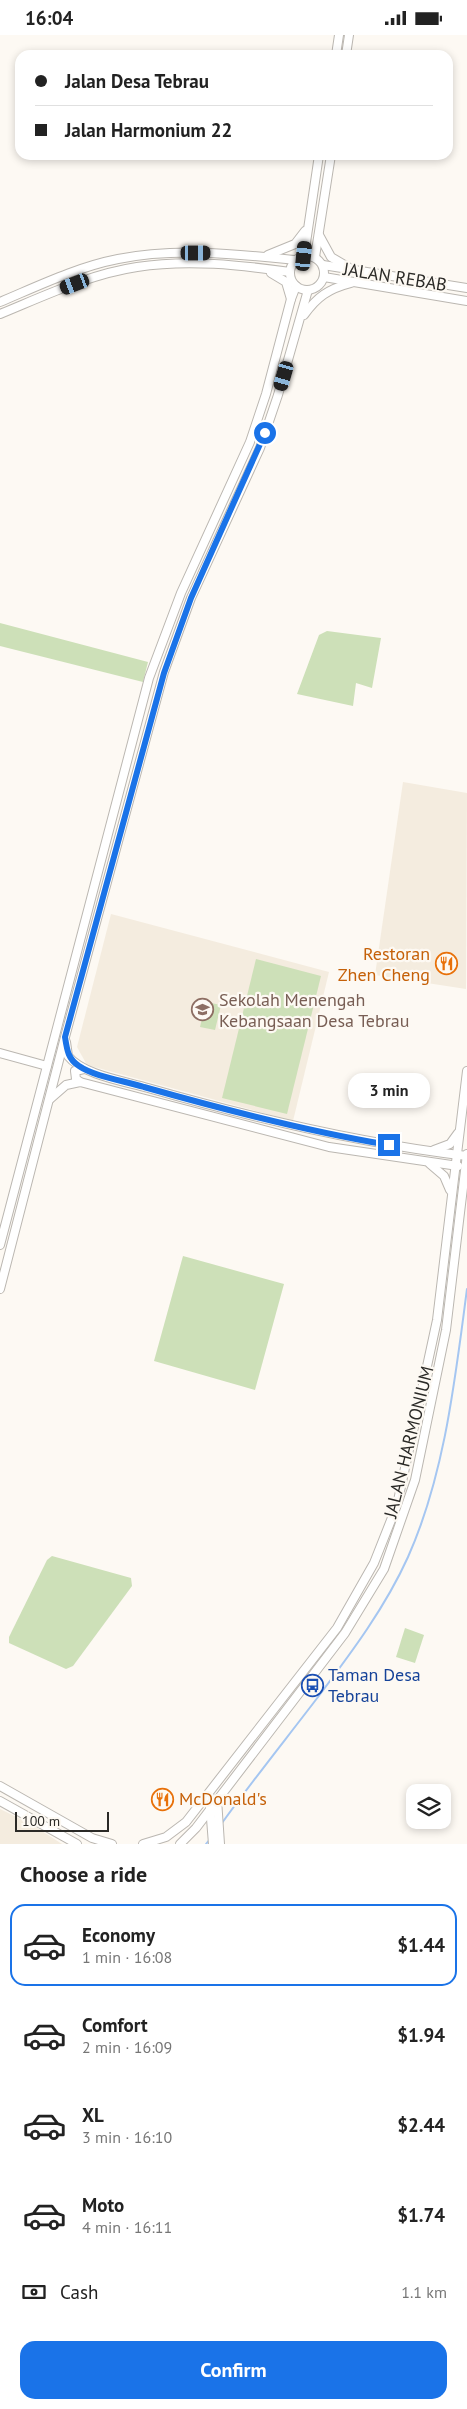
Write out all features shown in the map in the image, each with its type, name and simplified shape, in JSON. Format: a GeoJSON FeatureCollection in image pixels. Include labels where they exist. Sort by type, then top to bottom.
{"type":"FeatureCollection","features":[{"type":"Feature","properties":{"kind":"main road"},"geometry":{"type":"LineString","coordinates":[[337,50],[339,35]]}},
{"type":"Feature","properties":{"kind":"main road"},"geometry":{"type":"LineString","coordinates":[[347,50],[349,35]]}},
{"type":"Feature","properties":{"kind":"main road"},"geometry":{"type":"LineString","coordinates":[[304,256],[318,160]]}},
{"type":"Feature","properties":{"kind":"main road"},"geometry":{"type":"LineString","coordinates":[[315,257],[329,160]]}},
{"type":"Feature","properties":{"kind":"main road"},"geometry":{"type":"LineString","coordinates":[[259,256],[277,253],[296,244],[302,237],[308,224]]}},
{"type":"Feature","properties":{"kind":"main road"},"geometry":{"type":"LineString","coordinates":[[319,235],[331,257],[358,271]]}},
{"type":"Feature","properties":{"kind":"main road"},"geometry":{"type":"LineString","coordinates":[[0,302],[42,284],[118,259],[164,253],[229,253],[295,260],[304,256],[315,257],[323,265],[324,277],[319,286],[308,291],[296,286],[291,280],[290,272],[295,260]]}},
{"type":"Feature","properties":{"kind":"main road"},"geometry":{"type":"LineString","coordinates":[[0,314],[75,284],[137,267],[200,263],[290,272]]}},
{"type":"Feature","properties":{"kind":"main road","name":"JALAN REBAB"},"geometry":{"type":"LineString","coordinates":[[323,265],[467,288]]}},
{"type":"Feature","properties":{"kind":"main road"},"geometry":{"type":"LineString","coordinates":[[253,267],[282,277],[288,287],[291,299]]}},
{"type":"Feature","properties":{"kind":"main road"},"geometry":{"type":"LineString","coordinates":[[324,277],[467,301]]}},
{"type":"Feature","properties":{"kind":"main road"},"geometry":{"type":"LineString","coordinates":[[300,320],[315,300],[326,291],[355,282]]}},
{"type":"Feature","properties":{"kind":"main road"},"geometry":{"type":"LineString","coordinates":[[0,1245],[149,678],[181,593],[250,442],[266,394],[296,286]]}},
{"type":"Feature","properties":{"kind":"main road"},"geometry":{"type":"LineString","coordinates":[[0,1289],[65,1037],[164,673],[191,598],[260,448],[308,291]]}},
{"type":"Feature","properties":{"kind":"main road"},"geometry":{"type":"LineString","coordinates":[[65,1037],[68,1056],[84,1069],[163,1092],[332,1135],[427,1151],[467,1155]]}},
{"type":"Feature","properties":{"kind":"main road"},"geometry":{"type":"LineString","coordinates":[[0,1053],[47,1065]]}},
{"type":"Feature","properties":{"kind":"main road"},"geometry":{"type":"LineString","coordinates":[[80,1082],[76,1079],[76,1071],[84,1069]]}},
{"type":"Feature","properties":{"kind":"main road","name":"JALAN HARMONIUM"},"geometry":{"type":"LineString","coordinates":[[143,1844],[166,1837],[179,1828],[206,1797],[337,1628],[374,1563],[397,1505],[437,1320],[467,1071]]}},
{"type":"Feature","properties":{"kind":"main road"},"geometry":{"type":"LineString","coordinates":[[50,1099],[66,1085],[80,1082],[329,1147],[465,1167]]}},
{"type":"Feature","properties":{"kind":"main road"},"geometry":{"type":"LineString","coordinates":[[427,1151],[440,1149],[450,1144],[459,1131]]}},
{"type":"Feature","properties":{"kind":"main road","name":"JALAN HARMONIUM"},"geometry":{"type":"LineString","coordinates":[[180,1844],[193,1832],[345,1633],[384,1569],[415,1480],[444,1339],[467,1155]]}},
{"type":"Feature","properties":{"kind":"main road"},"geometry":{"type":"LineString","coordinates":[[428,1163],[444,1176],[451,1194]]}},
{"type":"Feature","properties":{"kind":"main road"},"geometry":{"type":"LineString","coordinates":[[0,1786],[92,1838],[112,1844]]}},
{"type":"Feature","properties":{"kind":"main road"},"geometry":{"type":"LineString","coordinates":[[213,1788],[218,1800],[219,1821],[215,1843]]}},
{"type":"Feature","properties":{"kind":"main road"},"geometry":{"type":"LineString","coordinates":[[206,1797],[211,1808],[216,1831]]}},
{"type":"Feature","properties":{"kind":"main road"},"geometry":{"type":"LineString","coordinates":[[0,1801],[76,1844]]}},
{"type":"Feature","properties":{"kind":"shaded area"},"geometry":{"type":"Polygon","coordinates":[[[403,782],[467,793],[466,989],[375,975],[403,782]]]}},
{"type":"Feature","properties":{"kind":"shaded area","name":"Sekolah Menengah Kebangsaan Desa Tebrau"},"geometry":{"type":"Polygon","coordinates":[[[111,914],[329,972],[293,1121],[87,1065],[77,1047],[111,914]]]}},
{"type":"Feature","properties":{"kind":"shaded area"},"geometry":{"type":"Polygon","coordinates":[[[0,1809],[31,1824],[62,1844],[0,1844],[0,1809]]]}},
{"type":"Feature","properties":{"kind":"green space"},"geometry":{"type":"Polygon","coordinates":[[[0,623],[148,662],[143,682],[0,646],[0,623]]]}},
{"type":"Feature","properties":{"kind":"green space"},"geometry":{"type":"Polygon","coordinates":[[[327,631],[381,638],[372,688],[356,683],[353,706],[297,694],[319,635],[327,631]]]}},
{"type":"Feature","properties":{"kind":"green space"},"geometry":{"type":"Polygon","coordinates":[[[256,959],[321,976],[287,1114],[222,1098],[256,959]]]}},
{"type":"Feature","properties":{"kind":"green space"},"geometry":{"type":"Polygon","coordinates":[[[206,1002],[221,1005],[215,1030],[200,1027],[206,1002]]]}},
{"type":"Feature","properties":{"kind":"green space"},"geometry":{"type":"Polygon","coordinates":[[[183,1256],[284,1284],[255,1390],[154,1361],[183,1256]]]}},
{"type":"Feature","properties":{"kind":"green space"},"geometry":{"type":"Polygon","coordinates":[[[52,1556],[131,1578],[132,1586],[73,1666],[66,1669],[9,1643],[9,1637],[47,1560],[52,1556]]]}},
{"type":"Feature","properties":{"kind":"green space"},"geometry":{"type":"Polygon","coordinates":[[[405,1628],[424,1635],[415,1663],[396,1657],[405,1628]]]}},
{"type":"Feature","properties":{"kind":"waterway"},"geometry":{"type":"LineString","coordinates":[[222,1823],[355,1647],[389,1594],[408,1557],[421,1525],[440,1459],[453,1391],[467,1289]]}},
{"type":"Feature","properties":{"kind":"waterway"},"geometry":{"type":"LineString","coordinates":[[206,1844],[210,1839]]}},
{"type":"Feature","properties":{"kind":"place","name":"Restoran Zhen Cheng"},"geometry":{"type":"Point","coordinates":[446,964]}},
{"type":"Feature","properties":{"kind":"place","name":"Sekolah Menengah Kebangsaan Desa Tebrau"},"geometry":{"type":"Point","coordinates":[203,1010]}},
{"type":"Feature","properties":{"kind":"place","name":"Taman Desa Tebrau"},"geometry":{"type":"Point","coordinates":[312,1685]}},
{"type":"Feature","properties":{"kind":"place","name":"McDonald's"},"geometry":{"type":"Point","coordinates":[163,1799]}},
{"type":"Feature","properties":{"kind":"route"},"geometry":{"type":"LineString","coordinates":[[265,433],[244,485],[191,598],[164,673],[65,1037],[68,1056],[84,1069],[163,1092],[332,1135],[389,1145]]}}]}
